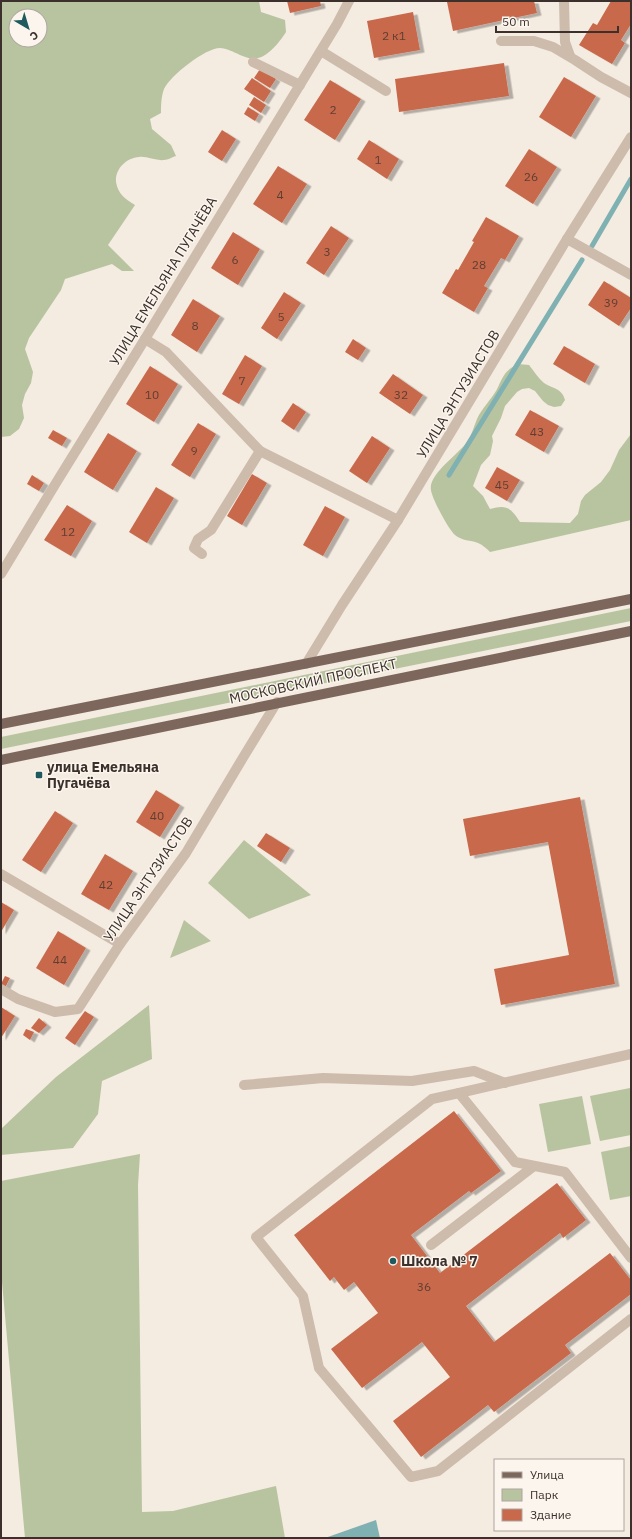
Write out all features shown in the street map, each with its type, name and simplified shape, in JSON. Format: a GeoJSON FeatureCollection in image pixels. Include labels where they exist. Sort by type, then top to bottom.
{"type":"FeatureCollection","features":[{"type":"Feature","properties":{"kind":"main road","name":"МОСКОВСКИЙ ПРОСПЕКТ"},"geometry":{"type":"LineString","coordinates":[[1,724],[631,599]]}},
{"type":"Feature","properties":{"kind":"main road","name":"МОСКОВСКИЙ ПРОСПЕКТ"},"geometry":{"type":"LineString","coordinates":[[1,760],[278,702],[631,631]]}},
{"type":"Feature","properties":{"kind":"street","name":"УЛИЦА ЕМЕЛЬЯНА ПУГАЧЁВА"},"geometry":{"type":"LineString","coordinates":[[1,574],[321,51],[349,1]]}},
{"type":"Feature","properties":{"kind":"street"},"geometry":{"type":"LineString","coordinates":[[564,1],[565,42],[570,56]]}},
{"type":"Feature","properties":{"kind":"street"},"geometry":{"type":"LineString","coordinates":[[501,41],[534,41],[553,47],[570,56],[601,77],[631,93]]}},
{"type":"Feature","properties":{"kind":"street"},"geometry":{"type":"LineString","coordinates":[[321,51],[386,91]]}},
{"type":"Feature","properties":{"kind":"street"},"geometry":{"type":"LineString","coordinates":[[253,62],[300,85]]}},
{"type":"Feature","properties":{"kind":"street","name":"УЛИЦА ЭНТУЗИАСТОВ"},"geometry":{"type":"LineString","coordinates":[[306,664],[342,605],[398,520],[567,238],[631,137]]}},
{"type":"Feature","properties":{"kind":"street"},"geometry":{"type":"LineString","coordinates":[[567,238],[631,275]]}},
{"type":"Feature","properties":{"kind":"street"},"geometry":{"type":"LineString","coordinates":[[145,339],[166,352],[260,451],[398,520]]}},
{"type":"Feature","properties":{"kind":"street"},"geometry":{"type":"LineString","coordinates":[[202,554],[194,548],[198,539],[211,530],[260,451]]}},
{"type":"Feature","properties":{"kind":"street","name":"УЛИЦА ЭНТУЗИАСТОВ"},"geometry":{"type":"LineString","coordinates":[[1,990],[18,999],[55,1012],[78,1009],[120,944],[186,854],[278,702]]}},
{"type":"Feature","properties":{"kind":"street"},"geometry":{"type":"LineString","coordinates":[[1,874],[120,944]]}},
{"type":"Feature","properties":{"kind":"street"},"geometry":{"type":"LineString","coordinates":[[631,1054],[432,1099],[256,1237],[303,1296],[319,1368],[411,1477],[438,1471],[631,1319]]}},
{"type":"Feature","properties":{"kind":"street"},"geometry":{"type":"LineString","coordinates":[[244,1085],[323,1078],[412,1081],[474,1071],[504,1083]]}},
{"type":"Feature","properties":{"kind":"street"},"geometry":{"type":"LineString","coordinates":[[459,1093],[515,1162],[565,1172],[631,1258]]}},
{"type":"Feature","properties":{"kind":"street"},"geometry":{"type":"LineString","coordinates":[[431,1245],[534,1166]]}},
{"type":"Feature","properties":{"kind":"green space"},"geometry":{"type":"Polygon","coordinates":[[[1,1],[259,1],[261,12],[285,20],[286,32],[272,50],[257,59],[251,59],[222,48],[214,49],[197,58],[180,70],[164,89],[161,101],[161,113],[150,119],[152,129],[171,145],[176,156],[167,160],[142,157],[134,158],[122,165],[116,177],[117,186],[120,193],[135,205],[108,245],[134,271],[122,271],[112,264],[65,279],[61,290],[29,338],[25,349],[33,372],[31,383],[25,394],[22,405],[24,418],[19,429],[10,436],[1,437],[1,1]]]}},
{"type":"Feature","properties":{"kind":"green space"},"geometry":{"type":"Polygon","coordinates":[[[518,364],[529,365],[544,383],[562,393],[565,400],[561,406],[554,407],[548,405],[535,391],[529,388],[522,389],[517,392],[505,406],[492,436],[493,441],[490,455],[481,465],[473,486],[483,496],[490,509],[501,507],[508,508],[514,513],[520,522],[570,523],[578,514],[581,501],[585,495],[601,482],[610,470],[619,450],[631,434],[631,520],[490,552],[480,544],[461,538],[452,532],[437,507],[432,494],[431,484],[434,477],[445,464],[468,441],[479,415],[496,391],[506,372],[518,364]]]}},
{"type":"Feature","properties":{"kind":"green space"},"geometry":{"type":"Polygon","coordinates":[[[631,608],[631,621],[1,749],[1,737],[631,608]]]}},
{"type":"Feature","properties":{"kind":"green space"},"geometry":{"type":"Polygon","coordinates":[[[244,840],[311,895],[249,919],[208,883],[244,840]]]}},
{"type":"Feature","properties":{"kind":"green space"},"geometry":{"type":"Polygon","coordinates":[[[184,920],[211,941],[170,958],[184,920]]]}},
{"type":"Feature","properties":{"kind":"green space"},"geometry":{"type":"Polygon","coordinates":[[[149,1005],[152,1059],[102,1081],[98,1114],[73,1148],[1,1155],[1,1129],[56,1077],[149,1005]]]}},
{"type":"Feature","properties":{"kind":"green space"},"geometry":{"type":"Polygon","coordinates":[[[630,1088],[631,1135],[600,1141],[590,1096],[630,1088]]]}},
{"type":"Feature","properties":{"kind":"green space"},"geometry":{"type":"Polygon","coordinates":[[[582,1096],[591,1144],[548,1152],[539,1104],[582,1096]]]}},
{"type":"Feature","properties":{"kind":"green space"},"geometry":{"type":"Polygon","coordinates":[[[631,1146],[631,1196],[610,1200],[601,1152],[631,1146]]]}},
{"type":"Feature","properties":{"kind":"green space"},"geometry":{"type":"Polygon","coordinates":[[[140,1154],[138,1185],[142,1512],[173,1511],[276,1486],[285,1538],[25,1538],[1,1271],[1,1181],[140,1154]]]}},
{"type":"Feature","properties":{"kind":"water"},"geometry":{"type":"Polygon","coordinates":[[[376,1520],[380,1538],[325,1538],[376,1520]]]}},
{"type":"Feature","properties":{"kind":"building"},"geometry":{"type":"Polygon","coordinates":[[[287,1],[320,1],[321,6],[290,13],[287,1]]]}},
{"type":"Feature","properties":{"kind":"building"},"geometry":{"type":"Polygon","coordinates":[[[534,1],[537,13],[453,31],[447,2],[534,1]]]}},
{"type":"Feature","properties":{"kind":"building"},"geometry":{"type":"Polygon","coordinates":[[[611,1],[631,1],[631,24],[621,40],[625,43],[612,64],[579,45],[593,23],[597,25],[611,1]]]}},
{"type":"Feature","properties":{"kind":"building"},"geometry":{"type":"Polygon","coordinates":[[[413,12],[420,50],[374,58],[367,21],[413,12]]]}},
{"type":"Feature","properties":{"kind":"building"},"geometry":{"type":"Polygon","coordinates":[[[504,63],[509,96],[399,112],[395,79],[504,63]]]}},
{"type":"Feature","properties":{"kind":"building"},"geometry":{"type":"Polygon","coordinates":[[[260,69],[276,79],[270,88],[254,78],[260,69]]]}},
{"type":"Feature","properties":{"kind":"building"},"geometry":{"type":"Polygon","coordinates":[[[564,77],[596,96],[571,137],[539,117],[564,77]]]}},
{"type":"Feature","properties":{"kind":"building"},"geometry":{"type":"Polygon","coordinates":[[[252,78],[271,91],[264,102],[244,89],[252,78]]]}},
{"type":"Feature","properties":{"kind":"building"},"geometry":{"type":"Polygon","coordinates":[[[330,80],[361,99],[335,140],[304,120],[330,80]]]}},
{"type":"Feature","properties":{"kind":"building"},"geometry":{"type":"Polygon","coordinates":[[[254,97],[266,105],[261,113],[249,105],[254,97]]]}},
{"type":"Feature","properties":{"kind":"building"},"geometry":{"type":"Polygon","coordinates":[[[248,107],[259,114],[255,121],[244,114],[248,107]]]}},
{"type":"Feature","properties":{"kind":"building"},"geometry":{"type":"Polygon","coordinates":[[[222,130],[236,139],[222,161],[208,152],[222,130]]]}},
{"type":"Feature","properties":{"kind":"building"},"geometry":{"type":"Polygon","coordinates":[[[369,140],[399,159],[387,179],[357,159],[369,140]]]}},
{"type":"Feature","properties":{"kind":"building"},"geometry":{"type":"Polygon","coordinates":[[[529,149],[557,167],[533,204],[505,186],[529,149]]]}},
{"type":"Feature","properties":{"kind":"building"},"geometry":{"type":"Polygon","coordinates":[[[278,166],[307,184],[282,223],[253,204],[278,166]]]}},
{"type":"Feature","properties":{"kind":"building"},"geometry":{"type":"Polygon","coordinates":[[[486,217],[519,236],[505,260],[501,258],[484,286],[488,288],[474,312],[442,293],[456,269],[458,270],[486,217]]]}},
{"type":"Feature","properties":{"kind":"building"},"geometry":{"type":"Polygon","coordinates":[[[331,226],[349,238],[324,275],[306,263],[331,226]]]}},
{"type":"Feature","properties":{"kind":"building"},"geometry":{"type":"Polygon","coordinates":[[[233,232],[260,249],[238,285],[211,268],[233,232]]]}},
{"type":"Feature","properties":{"kind":"building"},"geometry":{"type":"Polygon","coordinates":[[[604,281],[631,298],[631,308],[619,326],[588,305],[604,281]]]}},
{"type":"Feature","properties":{"kind":"building"},"geometry":{"type":"Polygon","coordinates":[[[284,292],[301,303],[277,339],[261,328],[284,292]]]}},
{"type":"Feature","properties":{"kind":"building"},"geometry":{"type":"Polygon","coordinates":[[[193,299],[220,316],[197,352],[171,335],[193,299]]]}},
{"type":"Feature","properties":{"kind":"building"},"geometry":{"type":"Polygon","coordinates":[[[353,339],[366,348],[358,360],[345,352],[353,339]]]}},
{"type":"Feature","properties":{"kind":"building"},"geometry":{"type":"Polygon","coordinates":[[[564,346],[595,364],[585,383],[553,364],[564,346]]]}},
{"type":"Feature","properties":{"kind":"building"},"geometry":{"type":"Polygon","coordinates":[[[245,355],[262,366],[239,404],[222,394],[245,355]]]}},
{"type":"Feature","properties":{"kind":"building"},"geometry":{"type":"Polygon","coordinates":[[[150,366],[178,384],[154,422],[126,404],[150,366]]]}},
{"type":"Feature","properties":{"kind":"building"},"geometry":{"type":"Polygon","coordinates":[[[393,374],[423,395],[410,414],[379,393],[393,374]]]}},
{"type":"Feature","properties":{"kind":"building"},"geometry":{"type":"Polygon","coordinates":[[[293,403],[306,412],[294,430],[281,421],[293,403]]]}},
{"type":"Feature","properties":{"kind":"building"},"geometry":{"type":"Polygon","coordinates":[[[530,410],[559,426],[544,452],[515,435],[530,410]]]}},
{"type":"Feature","properties":{"kind":"building"},"geometry":{"type":"Polygon","coordinates":[[[198,423],[216,434],[190,477],[171,465],[198,423]]]}},
{"type":"Feature","properties":{"kind":"building"},"geometry":{"type":"Polygon","coordinates":[[[53,430],[67,438],[62,446],[48,438],[53,430]]]}},
{"type":"Feature","properties":{"kind":"building"},"geometry":{"type":"Polygon","coordinates":[[[108,433],[137,451],[113,490],[84,472],[108,433]]]}},
{"type":"Feature","properties":{"kind":"building"},"geometry":{"type":"Polygon","coordinates":[[[372,436],[390,448],[367,483],[349,471],[372,436]]]}},
{"type":"Feature","properties":{"kind":"building"},"geometry":{"type":"Polygon","coordinates":[[[497,467],[520,480],[507,501],[485,488],[497,467]]]}},
{"type":"Feature","properties":{"kind":"building"},"geometry":{"type":"Polygon","coordinates":[[[252,474],[267,483],[242,525],[227,516],[252,474]]]}},
{"type":"Feature","properties":{"kind":"building"},"geometry":{"type":"Polygon","coordinates":[[[32,475],[44,483],[39,491],[27,484],[32,475]]]}},
{"type":"Feature","properties":{"kind":"building"},"geometry":{"type":"Polygon","coordinates":[[[156,487],[174,498],[147,543],[129,532],[156,487]]]}},
{"type":"Feature","properties":{"kind":"building"},"geometry":{"type":"Polygon","coordinates":[[[67,505],[92,521],[71,556],[44,540],[67,505]]]}},
{"type":"Feature","properties":{"kind":"building"},"geometry":{"type":"Polygon","coordinates":[[[325,506],[345,517],[323,556],[303,545],[325,506]]]}},
{"type":"Feature","properties":{"kind":"building"},"geometry":{"type":"Polygon","coordinates":[[[156,790],[180,805],[160,837],[136,822],[156,790]]]}},
{"type":"Feature","properties":{"kind":"building"},"geometry":{"type":"Polygon","coordinates":[[[580,797],[615,984],[501,1005],[494,969],[569,955],[548,842],[470,856],[463,819],[580,797]]]}},
{"type":"Feature","properties":{"kind":"building"},"geometry":{"type":"Polygon","coordinates":[[[55,811],[73,823],[41,872],[22,860],[55,811]]]}},
{"type":"Feature","properties":{"kind":"building"},"geometry":{"type":"Polygon","coordinates":[[[266,833],[290,848],[281,862],[257,846],[266,833]]]}},
{"type":"Feature","properties":{"kind":"building"},"geometry":{"type":"Polygon","coordinates":[[[105,854],[133,871],[109,910],[81,894],[105,854]]]}},
{"type":"Feature","properties":{"kind":"building"},"geometry":{"type":"Polygon","coordinates":[[[1,902],[14,910],[1,932],[1,902]]]}},
{"type":"Feature","properties":{"kind":"building"},"geometry":{"type":"Polygon","coordinates":[[[58,931],[86,948],[64,985],[36,968],[58,931]]]}},
{"type":"Feature","properties":{"kind":"building"},"geometry":{"type":"Polygon","coordinates":[[[5,976],[10,978],[5,988],[1,986],[1,984],[5,976]]]}},
{"type":"Feature","properties":{"kind":"building"},"geometry":{"type":"Polygon","coordinates":[[[1,1007],[15,1016],[1,1038],[1,1007]]]}},
{"type":"Feature","properties":{"kind":"building"},"geometry":{"type":"Polygon","coordinates":[[[85,1011],[94,1017],[75,1045],[65,1038],[85,1011]]]}},
{"type":"Feature","properties":{"kind":"building"},"geometry":{"type":"Polygon","coordinates":[[[39,1018],[47,1025],[39,1033],[31,1028],[39,1018]]]}},
{"type":"Feature","properties":{"kind":"building"},"geometry":{"type":"Polygon","coordinates":[[[26,1029],[34,1032],[30,1040],[23,1035],[26,1029]]]}},
{"type":"Feature","properties":{"kind":"building"},"geometry":{"type":"Polygon","coordinates":[[[454,1111],[501,1171],[471,1193],[469,1191],[411,1235],[440,1273],[557,1183],[586,1220],[563,1238],[560,1233],[466,1306],[494,1342],[610,1253],[631,1280],[631,1294],[565,1345],[571,1353],[494,1412],[488,1405],[421,1457],[393,1421],[450,1377],[422,1342],[362,1388],[331,1349],[378,1313],[354,1282],[344,1290],[334,1277],[330,1281],[294,1235],[454,1111]]]}},
{"type":"Feature","properties":{"kind":"waterway"},"geometry":{"type":"LineString","coordinates":[[592,246],[631,179]]}},
{"type":"Feature","properties":{"kind":"waterway"},"geometry":{"type":"LineString","coordinates":[[449,475],[582,260]]}},
{"type":"Feature","properties":{"kind":"place","name":"улица Емельяна Пугачёва"},"geometry":{"type":"Point","coordinates":[39,775]}},
{"type":"Feature","properties":{"kind":"place","name":"Школа № 7"},"geometry":{"type":"Point","coordinates":[393,1261]}}]}
